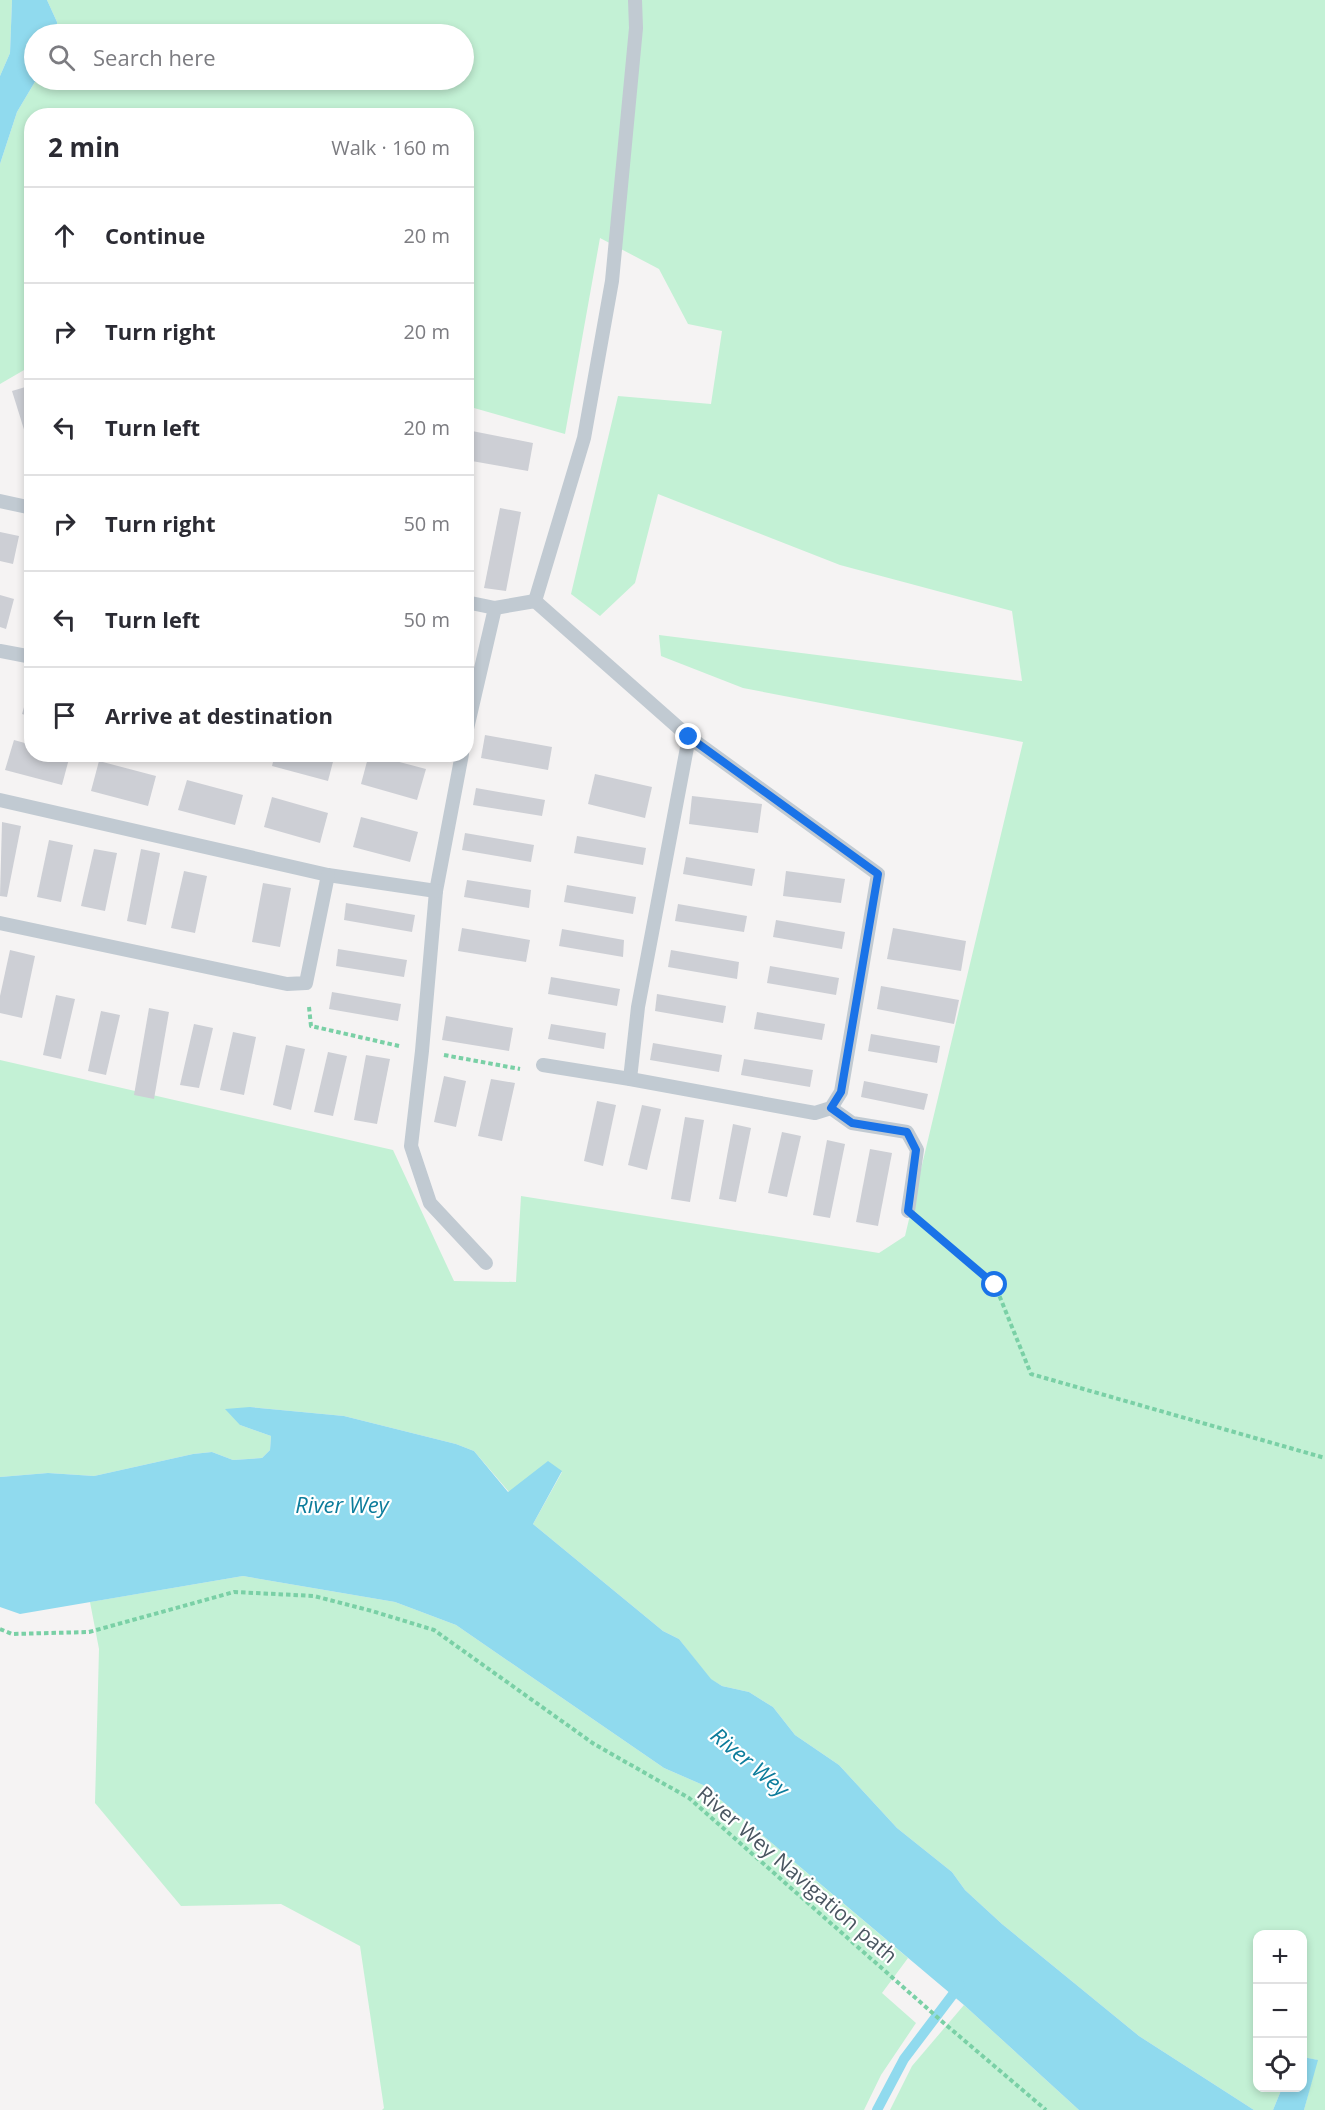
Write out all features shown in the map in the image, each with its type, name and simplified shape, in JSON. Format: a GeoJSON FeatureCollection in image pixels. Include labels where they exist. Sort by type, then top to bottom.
{"type":"FeatureCollection","features":[{"type":"Feature","properties":{"kind":"lane"},"geometry":{"type":"LineString","coordinates":[[535,601],[584,438],[612,281],[636,28],[635,0]]}},
{"type":"Feature","properties":{"kind":"lane"},"geometry":{"type":"LineString","coordinates":[[0,501],[24,506]]}},
{"type":"Feature","properties":{"kind":"lane"},"geometry":{"type":"LineString","coordinates":[[474,604],[495,608],[535,601]]}},
{"type":"Feature","properties":{"kind":"lane"},"geometry":{"type":"LineString","coordinates":[[535,601],[689,737],[878,874],[841,1092],[831,1108],[815,1113],[543,1065]]}},
{"type":"Feature","properties":{"kind":"lane"},"geometry":{"type":"LineString","coordinates":[[474,699],[495,608]]}},
{"type":"Feature","properties":{"kind":"lane"},"geometry":{"type":"LineString","coordinates":[[0,651],[24,656]]}},
{"type":"Feature","properties":{"kind":"lane"},"geometry":{"type":"LineString","coordinates":[[630,1079],[638,1007],[689,737]]}},
{"type":"Feature","properties":{"kind":"lane"},"geometry":{"type":"LineString","coordinates":[[460,762],[436,891],[411,1146],[430,1203],[486,1263]]}},
{"type":"Feature","properties":{"kind":"lane"},"geometry":{"type":"LineString","coordinates":[[0,800],[328,875],[436,891]]}},
{"type":"Feature","properties":{"kind":"lane"},"geometry":{"type":"LineString","coordinates":[[0,923],[287,984],[306,982],[328,875]]}},
{"type":"Feature","properties":{"kind":"lane"},"geometry":{"type":"LineString","coordinates":[[831,1108],[852,1123],[907,1132],[916,1150],[908,1211]]}},
{"type":"Feature","properties":{"kind":"path"},"geometry":{"type":"LineString","coordinates":[[306,982],[311,1026],[422,1051],[533,1071],[543,1065]]}},
{"type":"Feature","properties":{"kind":"path"},"geometry":{"type":"LineString","coordinates":[[908,1211],[995,1285],[1031,1374],[1325,1458]]}},
{"type":"Feature","properties":{"kind":"path","name":"River Wey Navigation path"},"geometry":{"type":"LineString","coordinates":[[0,1629],[12,1634],[89,1632],[234,1592],[314,1596],[434,1630],[594,1744],[689,1798],[1046,2110]]}},
{"type":"Feature","properties":{"kind":"green space"},"geometry":{"type":"Polygon","coordinates":[[[0,0],[12,0],[10,53],[0,76],[0,0]]]}},
{"type":"Feature","properties":{"kind":"green space"},"geometry":{"type":"Polygon","coordinates":[[[47,0],[1325,0],[1325,2110],[1304,2110],[1317,2060],[1307,2058],[1307,1930],[1253,1930],[1253,2092],[1280,2092],[1273,2110],[1254,2110],[1139,2036],[1002,1924],[965,1890],[952,1872],[897,1828],[839,1765],[795,1735],[773,1707],[749,1692],[722,1686],[710,1679],[679,1639],[663,1631],[533,1524],[562,1472],[509,1492],[474,1451],[456,1444],[344,1416],[250,1407],[240,1425],[271,1436],[270,1450],[262,1458],[233,1460],[212,1452],[193,1454],[94,1476],[48,1473],[0,1477],[0,1060],[393,1150],[454,1281],[516,1282],[521,1196],[879,1253],[905,1236],[1023,742],[743,688],[661,656],[659,635],[1022,681],[1012,611],[840,565],[658,494],[635,583],[600,616],[571,594],[618,396],[711,404],[722,331],[688,324],[659,269],[600,238],[565,434],[474,408],[474,108],[24,108],[24,370],[0,384],[0,164],[17,112],[30,90],[474,90],[474,24],[57,24],[47,0]]]}},
{"type":"Feature","properties":{"kind":"green space"},"geometry":{"type":"Polygon","coordinates":[[[243,1576],[395,1602],[456,1625],[664,1768],[703,1785],[908,1958],[882,1993],[916,2023],[881,2075],[864,2110],[382,2110],[384,2108],[360,1946],[281,1904],[181,1906],[95,1803],[99,1649],[90,1602],[243,1576]]]}},
{"type":"Feature","properties":{"kind":"green space"},"geometry":{"type":"Polygon","coordinates":[[[964,2005],[1079,2110],[890,2110],[912,2066],[964,2005]]]}},
{"type":"Feature","properties":{"kind":"water"},"geometry":{"type":"Polygon","coordinates":[[[12,0],[47,0],[57,24],[24,24],[24,90],[30,90],[17,112],[0,164],[0,76],[10,53],[12,0]]]}},
{"type":"Feature","properties":{"kind":"water","name":"River Wey"},"geometry":{"type":"Polygon","coordinates":[[[250,1407],[344,1416],[456,1444],[474,1451],[508,1492],[548,1461],[562,1471],[533,1524],[663,1631],[679,1639],[711,1679],[722,1686],[749,1692],[773,1707],[795,1735],[839,1765],[897,1828],[952,1872],[965,1890],[1002,1924],[1139,2036],[1254,2110],[1079,2110],[964,2005],[703,1785],[664,1768],[456,1625],[395,1602],[243,1576],[20,1614],[0,1607],[0,1477],[48,1473],[94,1476],[193,1454],[212,1452],[233,1460],[262,1458],[270,1450],[271,1436],[240,1425],[225,1409],[250,1407]]]}},
{"type":"Feature","properties":{"kind":"water"},"geometry":{"type":"Polygon","coordinates":[[[1307,2058],[1318,2060],[1304,2110],[1273,2110],[1280,2092],[1307,2092],[1307,2058]]]}},
{"type":"Feature","properties":{"kind":"building"},"geometry":{"type":"Polygon","coordinates":[[[24,387],[24,430],[12,391],[24,387]]]}},
{"type":"Feature","properties":{"kind":"building"},"geometry":{"type":"Polygon","coordinates":[[[474,431],[533,443],[528,471],[474,461],[474,431]]]}},
{"type":"Feature","properties":{"kind":"building"},"geometry":{"type":"Polygon","coordinates":[[[500,508],[521,512],[506,591],[484,588],[500,508]]]}},
{"type":"Feature","properties":{"kind":"building"},"geometry":{"type":"Polygon","coordinates":[[[0,532],[19,536],[13,564],[0,561],[0,532]]]}},
{"type":"Feature","properties":{"kind":"building"},"geometry":{"type":"Polygon","coordinates":[[[0,595],[14,599],[6,629],[0,627],[0,595]]]}},
{"type":"Feature","properties":{"kind":"building"},"geometry":{"type":"Polygon","coordinates":[[[485,735],[552,747],[548,770],[481,758],[485,735]]]}},
{"type":"Feature","properties":{"kind":"building"},"geometry":{"type":"Polygon","coordinates":[[[14,740],[24,743],[24,762],[68,762],[62,785],[5,770],[14,740]]]}},
{"type":"Feature","properties":{"kind":"building"},"geometry":{"type":"Polygon","coordinates":[[[99,762],[156,776],[148,806],[91,791],[99,762]]]}},
{"type":"Feature","properties":{"kind":"building"},"geometry":{"type":"Polygon","coordinates":[[[273,762],[333,762],[328,781],[272,766],[273,762]]]}},
{"type":"Feature","properties":{"kind":"building"},"geometry":{"type":"Polygon","coordinates":[[[367,762],[399,762],[426,769],[417,800],[361,784],[367,762]]]}},
{"type":"Feature","properties":{"kind":"building"},"geometry":{"type":"Polygon","coordinates":[[[595,774],[652,787],[645,818],[588,804],[595,774]]]}},
{"type":"Feature","properties":{"kind":"building"},"geometry":{"type":"Polygon","coordinates":[[[187,780],[243,795],[235,825],[178,810],[187,780]]]}},
{"type":"Feature","properties":{"kind":"building"},"geometry":{"type":"Polygon","coordinates":[[[476,788],[545,800],[542,816],[473,805],[476,788]]]}},
{"type":"Feature","properties":{"kind":"building"},"geometry":{"type":"Polygon","coordinates":[[[692,796],[762,804],[758,833],[689,824],[692,796]]]}},
{"type":"Feature","properties":{"kind":"building"},"geometry":{"type":"Polygon","coordinates":[[[272,797],[328,813],[320,843],[264,827],[272,797]]]}},
{"type":"Feature","properties":{"kind":"building"},"geometry":{"type":"Polygon","coordinates":[[[361,817],[418,832],[410,862],[353,847],[361,817]]]}},
{"type":"Feature","properties":{"kind":"building"},"geometry":{"type":"Polygon","coordinates":[[[2,822],[21,826],[7,897],[0,896],[2,822]]]}},
{"type":"Feature","properties":{"kind":"building"},"geometry":{"type":"Polygon","coordinates":[[[465,833],[534,845],[531,862],[462,850],[465,833]]]}},
{"type":"Feature","properties":{"kind":"building"},"geometry":{"type":"Polygon","coordinates":[[[577,836],[646,848],[643,865],[574,853],[577,836]]]}},
{"type":"Feature","properties":{"kind":"building"},"geometry":{"type":"Polygon","coordinates":[[[49,840],[73,845],[61,902],[37,897],[49,840]]]}},
{"type":"Feature","properties":{"kind":"building"},"geometry":{"type":"Polygon","coordinates":[[[94,849],[117,853],[105,911],[81,906],[94,849]]]}},
{"type":"Feature","properties":{"kind":"building"},"geometry":{"type":"Polygon","coordinates":[[[141,849],[160,853],[146,925],[127,921],[141,849]]]}},
{"type":"Feature","properties":{"kind":"building"},"geometry":{"type":"Polygon","coordinates":[[[686,857],[755,869],[752,886],[683,874],[686,857]]]}},
{"type":"Feature","properties":{"kind":"building"},"geometry":{"type":"Polygon","coordinates":[[[184,871],[207,876],[195,933],[171,928],[184,871]]]}},
{"type":"Feature","properties":{"kind":"building"},"geometry":{"type":"Polygon","coordinates":[[[786,871],[845,879],[841,903],[783,896],[786,871]]]}},
{"type":"Feature","properties":{"kind":"building"},"geometry":{"type":"Polygon","coordinates":[[[467,880],[531,890],[529,908],[464,897],[467,880]]]}},
{"type":"Feature","properties":{"kind":"building"},"geometry":{"type":"Polygon","coordinates":[[[263,883],[291,888],[280,947],[252,942],[263,883]]]}},
{"type":"Feature","properties":{"kind":"building"},"geometry":{"type":"Polygon","coordinates":[[[567,885],[636,897],[633,914],[564,902],[567,885]]]}},
{"type":"Feature","properties":{"kind":"building"},"geometry":{"type":"Polygon","coordinates":[[[346,903],[415,915],[412,932],[344,920],[346,903]]]}},
{"type":"Feature","properties":{"kind":"building"},"geometry":{"type":"Polygon","coordinates":[[[678,904],[747,916],[744,932],[675,921],[678,904]]]}},
{"type":"Feature","properties":{"kind":"building"},"geometry":{"type":"Polygon","coordinates":[[[776,920],[845,932],[842,949],[773,937],[776,920]]]}},
{"type":"Feature","properties":{"kind":"building"},"geometry":{"type":"Polygon","coordinates":[[[462,928],[530,940],[526,962],[458,951],[462,928]]]}},
{"type":"Feature","properties":{"kind":"building"},"geometry":{"type":"Polygon","coordinates":[[[893,928],[966,941],[961,971],[887,959],[893,928]]]}},
{"type":"Feature","properties":{"kind":"building"},"geometry":{"type":"Polygon","coordinates":[[[562,929],[624,940],[623,957],[559,946],[562,929]]]}},
{"type":"Feature","properties":{"kind":"building"},"geometry":{"type":"Polygon","coordinates":[[[338,949],[407,960],[404,977],[336,966],[338,949]]]}},
{"type":"Feature","properties":{"kind":"building"},"geometry":{"type":"Polygon","coordinates":[[[10,950],[35,956],[22,1018],[0,1013],[0,996],[10,950]]]}},
{"type":"Feature","properties":{"kind":"building"},"geometry":{"type":"Polygon","coordinates":[[[671,950],[739,962],[737,979],[668,967],[671,950]]]}},
{"type":"Feature","properties":{"kind":"building"},"geometry":{"type":"Polygon","coordinates":[[[770,966],[839,978],[836,995],[767,983],[770,966]]]}},
{"type":"Feature","properties":{"kind":"building"},"geometry":{"type":"Polygon","coordinates":[[[551,977],[620,989],[617,1006],[548,994],[551,977]]]}},
{"type":"Feature","properties":{"kind":"building"},"geometry":{"type":"Polygon","coordinates":[[[881,986],[959,1000],[954,1024],[877,1009],[881,986]]]}},
{"type":"Feature","properties":{"kind":"building"},"geometry":{"type":"Polygon","coordinates":[[[332,992],[401,1004],[398,1021],[329,1009],[332,992]]]}},
{"type":"Feature","properties":{"kind":"building"},"geometry":{"type":"Polygon","coordinates":[[[657,994],[726,1006],[723,1023],[655,1011],[657,994]]]}},
{"type":"Feature","properties":{"kind":"building"},"geometry":{"type":"Polygon","coordinates":[[[56,995],[75,999],[61,1059],[43,1055],[56,995]]]}},
{"type":"Feature","properties":{"kind":"building"},"geometry":{"type":"Polygon","coordinates":[[[149,1008],[169,1012],[154,1099],[134,1095],[149,1008]]]}},
{"type":"Feature","properties":{"kind":"building"},"geometry":{"type":"Polygon","coordinates":[[[101,1011],[120,1015],[106,1075],[88,1071],[101,1011]]]}},
{"type":"Feature","properties":{"kind":"building"},"geometry":{"type":"Polygon","coordinates":[[[757,1012],[825,1024],[822,1040],[754,1029],[757,1012]]]}},
{"type":"Feature","properties":{"kind":"building"},"geometry":{"type":"Polygon","coordinates":[[[446,1016],[513,1028],[509,1051],[442,1040],[446,1016]]]}},
{"type":"Feature","properties":{"kind":"building"},"geometry":{"type":"Polygon","coordinates":[[[194,1024],[213,1028],[199,1088],[180,1085],[194,1024]]]}},
{"type":"Feature","properties":{"kind":"building"},"geometry":{"type":"Polygon","coordinates":[[[551,1024],[606,1033],[604,1049],[548,1039],[551,1024]]]}},
{"type":"Feature","properties":{"kind":"building"},"geometry":{"type":"Polygon","coordinates":[[[233,1032],[256,1037],[244,1095],[220,1090],[233,1032]]]}},
{"type":"Feature","properties":{"kind":"building"},"geometry":{"type":"Polygon","coordinates":[[[871,1034],[940,1046],[937,1063],[868,1051],[871,1034]]]}},
{"type":"Feature","properties":{"kind":"building"},"geometry":{"type":"Polygon","coordinates":[[[653,1043],[722,1055],[719,1072],[650,1060],[653,1043]]]}},
{"type":"Feature","properties":{"kind":"building"},"geometry":{"type":"Polygon","coordinates":[[[286,1045],[305,1049],[291,1110],[273,1105],[286,1045]]]}},
{"type":"Feature","properties":{"kind":"building"},"geometry":{"type":"Polygon","coordinates":[[[328,1052],[347,1056],[333,1116],[314,1112],[328,1052]]]}},
{"type":"Feature","properties":{"kind":"building"},"geometry":{"type":"Polygon","coordinates":[[[366,1055],[390,1059],[377,1124],[354,1120],[366,1055]]]}},
{"type":"Feature","properties":{"kind":"building"},"geometry":{"type":"Polygon","coordinates":[[[744,1059],[813,1070],[810,1087],[741,1075],[744,1059]]]}},
{"type":"Feature","properties":{"kind":"building"},"geometry":{"type":"Polygon","coordinates":[[[444,1076],[466,1081],[456,1127],[434,1122],[444,1076]]]}},
{"type":"Feature","properties":{"kind":"building"},"geometry":{"type":"Polygon","coordinates":[[[491,1079],[515,1083],[502,1141],[478,1136],[491,1079]]]}},
{"type":"Feature","properties":{"kind":"building"},"geometry":{"type":"Polygon","coordinates":[[[864,1081],[928,1094],[924,1110],[861,1097],[864,1081]]]}},
{"type":"Feature","properties":{"kind":"building"},"geometry":{"type":"Polygon","coordinates":[[[597,1101],[616,1105],[603,1166],[584,1161],[597,1101]]]}},
{"type":"Feature","properties":{"kind":"building"},"geometry":{"type":"Polygon","coordinates":[[[642,1105],[661,1109],[647,1170],[628,1165],[642,1105]]]}},
{"type":"Feature","properties":{"kind":"building"},"geometry":{"type":"Polygon","coordinates":[[[685,1117],[704,1120],[690,1202],[671,1199],[685,1117]]]}},
{"type":"Feature","properties":{"kind":"building"},"geometry":{"type":"Polygon","coordinates":[[[733,1124],[751,1128],[736,1202],[719,1199],[733,1124]]]}},
{"type":"Feature","properties":{"kind":"building"},"geometry":{"type":"Polygon","coordinates":[[[782,1132],[801,1136],[787,1197],[768,1193],[782,1132]]]}},
{"type":"Feature","properties":{"kind":"building"},"geometry":{"type":"Polygon","coordinates":[[[827,1140],[845,1144],[830,1218],[813,1215],[827,1140]]]}},
{"type":"Feature","properties":{"kind":"building"},"geometry":{"type":"Polygon","coordinates":[[[870,1149],[892,1153],[878,1226],[856,1222],[870,1149]]]}},
{"type":"Feature","properties":{"kind":"waterway"},"geometry":{"type":"LineString","coordinates":[[877,2110],[904,2059],[960,1985]]}},
{"type":"Feature","properties":{"kind":"route"},"geometry":{"type":"LineString","coordinates":[[689,737],[878,874],[841,1092],[831,1108],[852,1123],[907,1132],[916,1150],[908,1211],[995,1285]]}}]}
